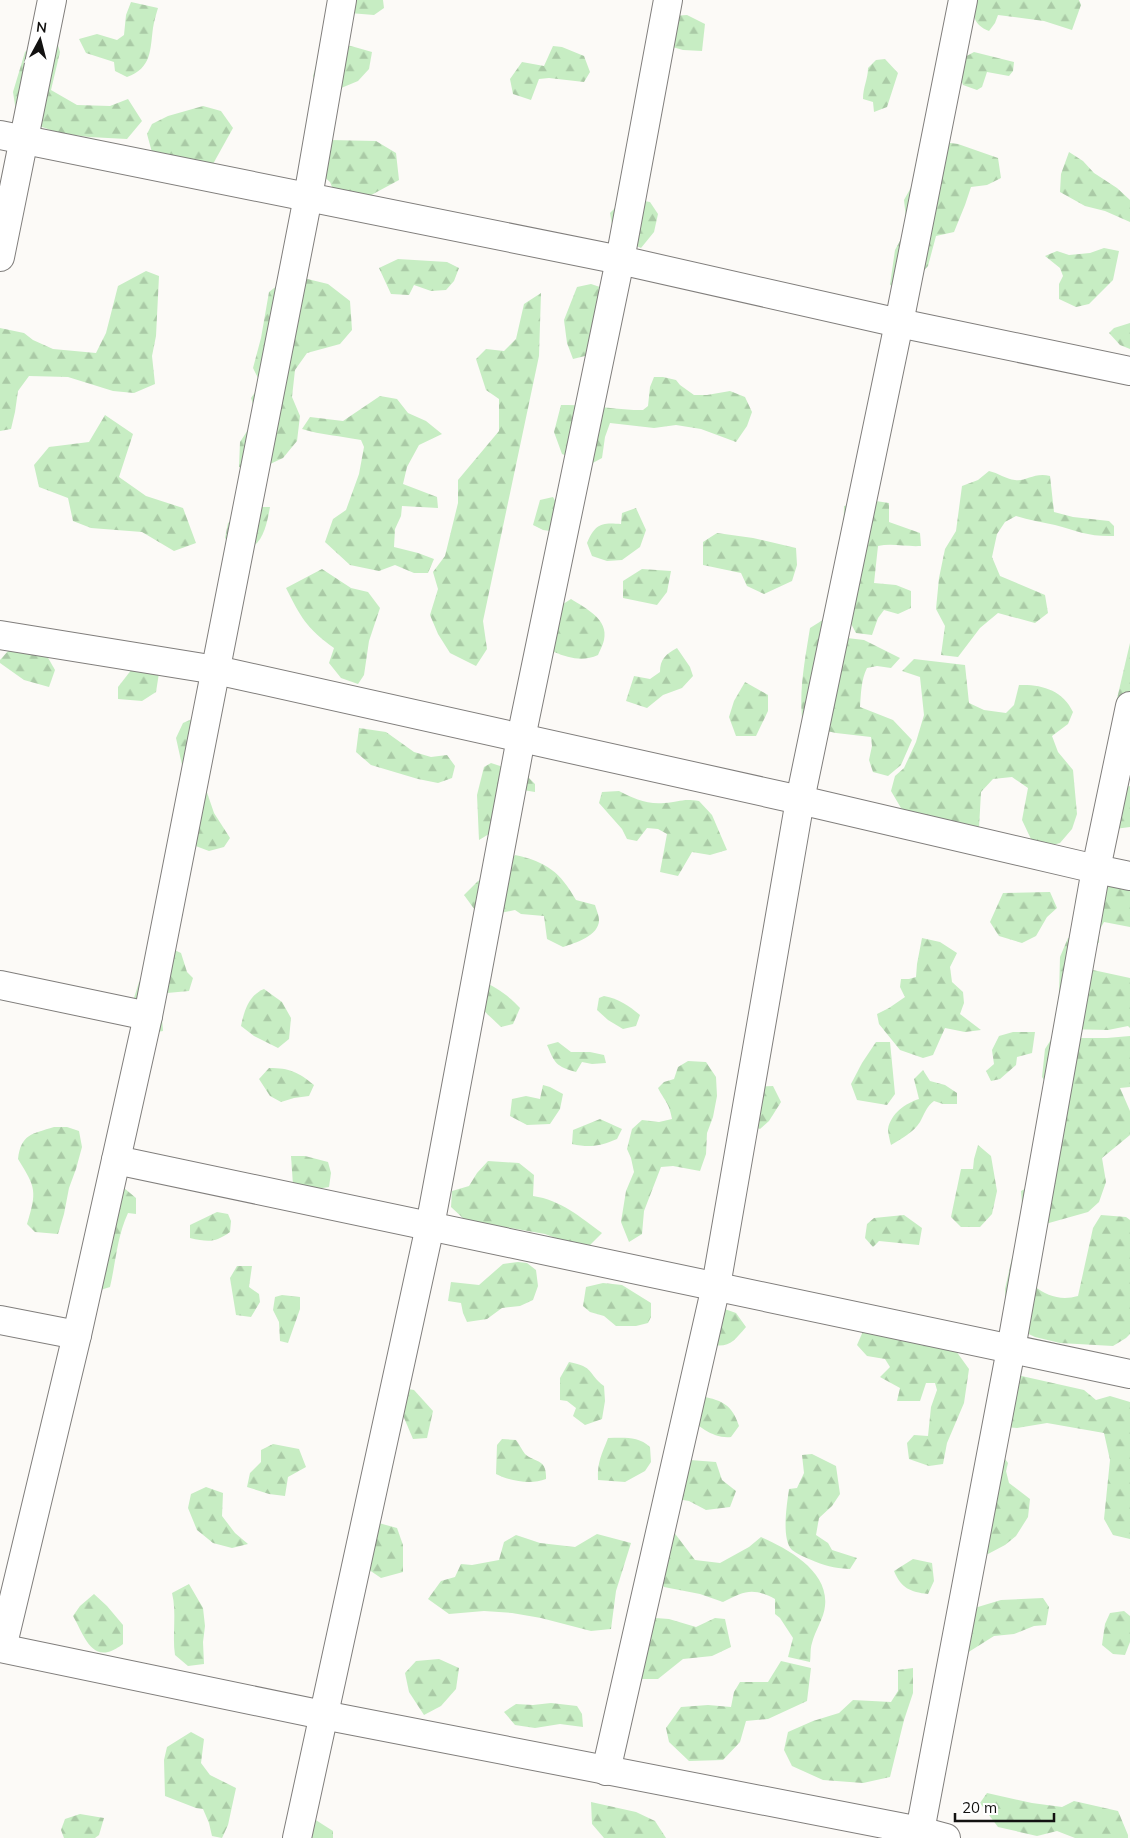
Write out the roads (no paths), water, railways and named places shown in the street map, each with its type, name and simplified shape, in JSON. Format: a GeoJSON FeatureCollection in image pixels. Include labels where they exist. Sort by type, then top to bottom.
{"type":"FeatureCollection","features":[{"type":"Feature","properties":{"kind":"street"},"geometry":{"type":"LineString","coordinates":[[0,257],[12,137],[52,0]]}},
{"type":"Feature","properties":{"kind":"street"},"geometry":{"type":"LineString","coordinates":[[342,0],[308,198],[148,1016],[77,1335],[1,1648],[323,1715],[920,1831],[946,1838]]}},
{"type":"Feature","properties":{"kind":"street"},"geometry":{"type":"LineString","coordinates":[[296,1838],[430,1226],[521,738],[620,260],[668,0]]}},
{"type":"Feature","properties":{"kind":"street"},"geometry":{"type":"LineString","coordinates":[[606,1771],[716,1286],[800,800],[899,324],[962,0]]}},
{"type":"Feature","properties":{"kind":"street"},"geometry":{"type":"LineString","coordinates":[[12,137],[620,260],[899,324],[1130,371]]}},
{"type":"Feature","properties":{"kind":"street"},"geometry":{"type":"LineString","coordinates":[[0,635],[216,670],[800,800],[1130,876]]}},
{"type":"Feature","properties":{"kind":"street"},"geometry":{"type":"LineString","coordinates":[[920,1831],[1011,1349],[1096,869],[1130,706]]}},
{"type":"Feature","properties":{"kind":"street"},"geometry":{"type":"LineString","coordinates":[[0,985],[148,1016]]}},
{"type":"Feature","properties":{"kind":"street"},"geometry":{"type":"LineString","coordinates":[[116,1160],[1130,1374]]}},
{"type":"Feature","properties":{"kind":"street"},"geometry":{"type":"LineString","coordinates":[[0,1320],[77,1335]]}}]}
